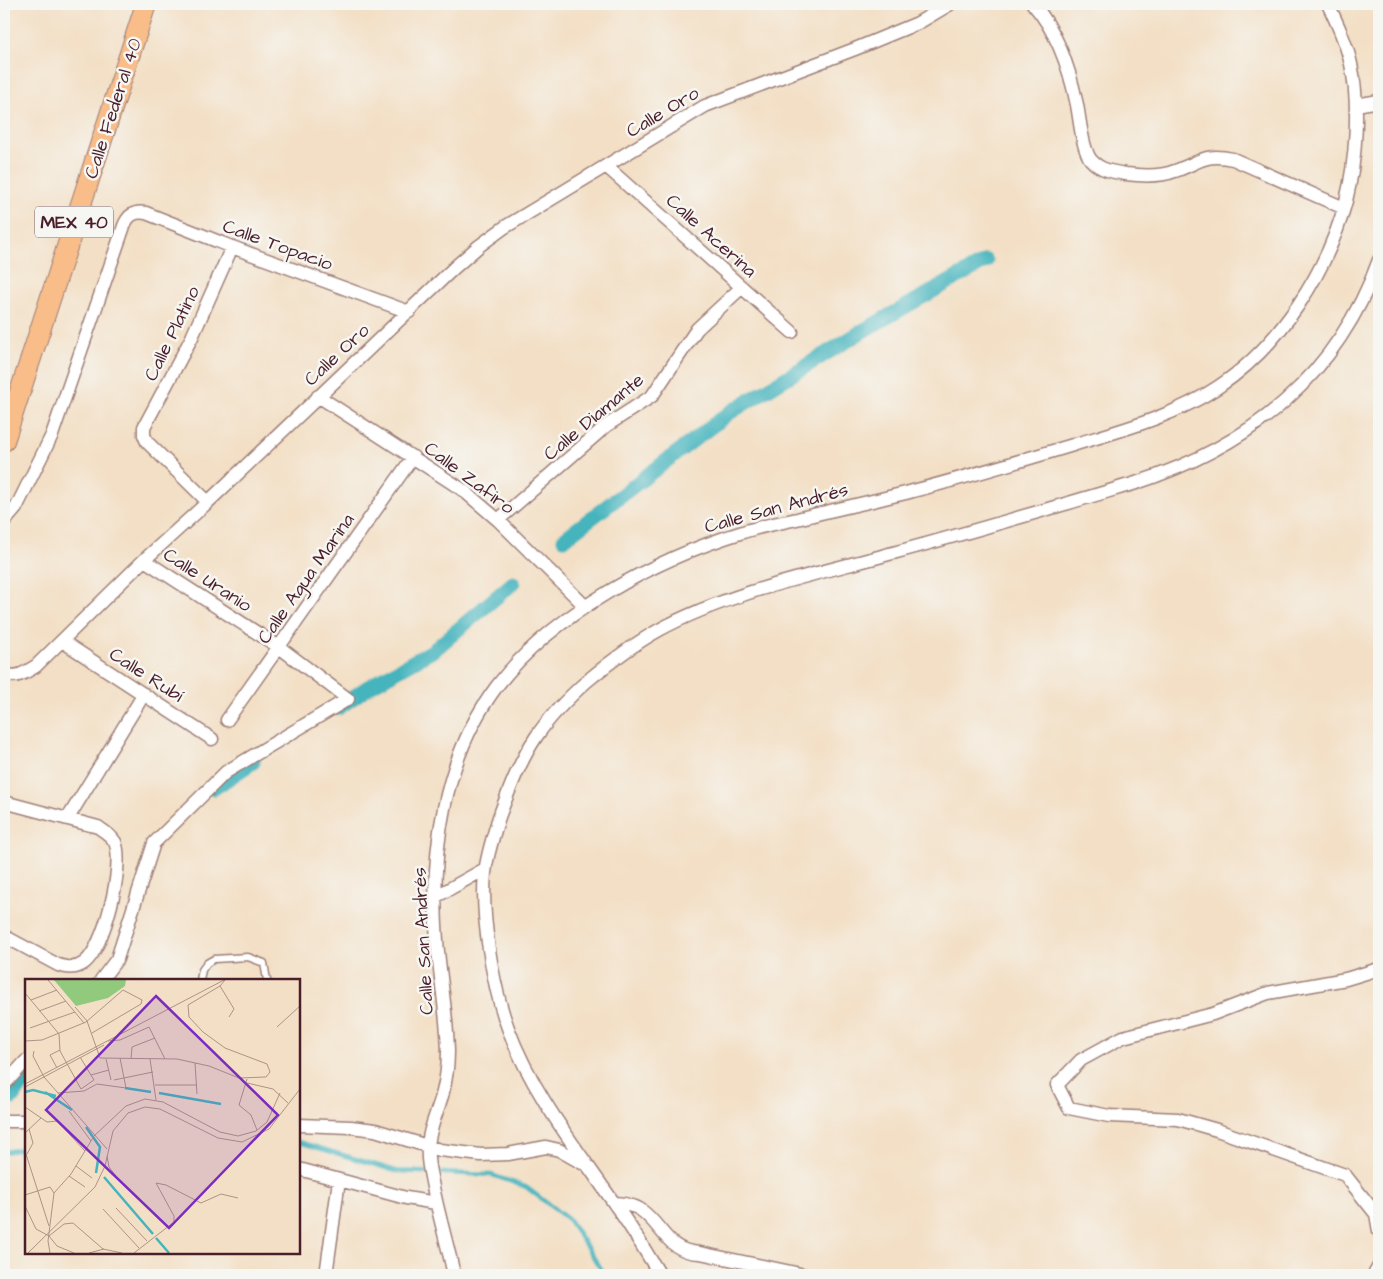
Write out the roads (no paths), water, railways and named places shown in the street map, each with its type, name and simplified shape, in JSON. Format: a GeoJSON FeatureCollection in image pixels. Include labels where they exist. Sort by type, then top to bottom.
{"type":"FeatureCollection","features":[{"type":"Feature","properties":{"kind":"main road","name":"Calle Federal 40"},"geometry":{"type":"LineString","coordinates":[[4,441],[146,4]]}},
{"type":"Feature","properties":{"kind":"street","name":"Calle Oro"},"geometry":{"type":"LineString","coordinates":[[4,674],[15,677],[36,666],[144,560],[409,312],[455,266],[479,246],[505,228],[705,106],[864,46],[918,23],[950,4]]}},
{"type":"Feature","properties":{"kind":"street"},"geometry":{"type":"LineString","coordinates":[[1033,4],[1055,37],[1067,65],[1075,93],[1086,150],[1090,159],[1098,166],[1106,170],[1127,174],[1158,175],[1175,171],[1200,159],[1222,157],[1233,159],[1344,208]]}},
{"type":"Feature","properties":{"kind":"street","name":"Calle San Andrés"},"geometry":{"type":"LineString","coordinates":[[454,1275],[436,1203],[428,1160],[428,1146],[448,1068],[448,1047],[437,938],[435,897],[438,841],[444,806],[453,772],[466,739],[495,688],[516,663],[542,638],[585,606],[660,565],[694,549],[745,531],[915,490],[1016,462],[1137,425],[1181,407],[1217,388],[1243,367],[1266,345],[1288,318],[1310,285],[1328,250],[1344,208],[1349,187],[1356,105],[1351,65],[1342,33],[1328,4]]}},
{"type":"Feature","properties":{"kind":"street"},"geometry":{"type":"LineString","coordinates":[[1356,105],[1379,101]]}},
{"type":"Feature","properties":{"kind":"street","name":"Calle Acerina"},"geometry":{"type":"LineString","coordinates":[[607,167],[792,332]]}},
{"type":"Feature","properties":{"kind":"street","name":"Calle Topacio"},"geometry":{"type":"LineString","coordinates":[[4,522],[16,508],[52,435],[124,226],[127,219],[133,214],[140,212],[146,214],[409,312]]}},
{"type":"Feature","properties":{"kind":"street","name":"Calle Platino"},"geometry":{"type":"LineString","coordinates":[[208,502],[147,442],[144,435],[144,427],[192,337],[232,247]]}},
{"type":"Feature","properties":{"kind":"street"},"geometry":{"type":"LineString","coordinates":[[660,1275],[615,1203],[557,1120],[528,1071],[506,1024],[490,956],[485,911],[486,868],[493,836],[506,799],[536,736],[564,702],[627,650],[660,630],[723,602],[1136,483],[1202,458],[1265,419],[1293,395],[1346,331],[1363,300],[1379,260]]}},
{"type":"Feature","properties":{"kind":"street","name":"Calle Diamante"},"geometry":{"type":"LineString","coordinates":[[498,520],[606,426],[652,396],[697,329],[742,287]]}},
{"type":"Feature","properties":{"kind":"street","name":"Calle Zafiro"},"geometry":{"type":"LineString","coordinates":[[318,396],[462,490],[498,520],[585,606]]}},
{"type":"Feature","properties":{"kind":"street","name":"Calle Agua Marina"},"geometry":{"type":"LineString","coordinates":[[227,720],[413,457]]}},
{"type":"Feature","properties":{"kind":"street","name":"Calle Uranio"},"geometry":{"type":"LineString","coordinates":[[101,979],[117,959],[154,843],[226,772],[348,699],[279,647],[144,560]]}},
{"type":"Feature","properties":{"kind":"street","name":"Calle Rubí"},"geometry":{"type":"LineString","coordinates":[[62,641],[212,739]]}},
{"type":"Feature","properties":{"kind":"street"},"geometry":{"type":"LineString","coordinates":[[68,818],[144,694]]}},
{"type":"Feature","properties":{"kind":"street"},"geometry":{"type":"LineString","coordinates":[[4,802],[98,827],[115,842],[118,857],[116,884],[100,941],[85,962],[76,967],[58,965],[4,936]]}},
{"type":"Feature","properties":{"kind":"street"},"geometry":{"type":"LineString","coordinates":[[435,897],[486,868]]}},
{"type":"Feature","properties":{"kind":"street"},"geometry":{"type":"LineString","coordinates":[[1379,969],[1346,979],[1268,993],[1213,1014],[1123,1037],[1081,1060],[1057,1085],[1069,1108],[1109,1116],[1178,1119],[1217,1130],[1345,1175],[1376,1214],[1379,1231]]}},
{"type":"Feature","properties":{"kind":"street"},"geometry":{"type":"LineString","coordinates":[[4,1085],[25,1062]]}},
{"type":"Feature","properties":{"kind":"street"},"geometry":{"type":"LineString","coordinates":[[4,1121],[25,1121]]}},
{"type":"Feature","properties":{"kind":"street"},"geometry":{"type":"LineString","coordinates":[[300,1125],[375,1130],[448,1151],[481,1156],[508,1154],[546,1147],[559,1150],[587,1165]]}},
{"type":"Feature","properties":{"kind":"street"},"geometry":{"type":"LineString","coordinates":[[300,1169],[406,1198],[436,1203]]}},
{"type":"Feature","properties":{"kind":"street"},"geometry":{"type":"LineString","coordinates":[[326,1275],[339,1180]]}},
{"type":"Feature","properties":{"kind":"street"},"geometry":{"type":"LineString","coordinates":[[615,1203],[632,1205],[641,1210],[671,1242],[678,1248],[688,1252],[805,1275]]}},
{"type":"Feature","properties":{"kind":"street"},"geometry":{"type":"LineString","coordinates":[[1374,1275],[1379,1266]]}},
{"type":"Feature","properties":{"kind":"lane"},"geometry":{"type":"LineString","coordinates":[[200,979],[202,970],[207,963],[214,960],[248,957],[264,963],[267,979]]}},
{"type":"Feature","properties":{"kind":"waterway"},"geometry":{"type":"LineString","coordinates":[[564,539],[729,413],[866,329],[986,261]]}},
{"type":"Feature","properties":{"kind":"waterway"},"geometry":{"type":"LineString","coordinates":[[338,708],[368,687],[434,650],[513,583]]}},
{"type":"Feature","properties":{"kind":"waterway"},"geometry":{"type":"LineString","coordinates":[[214,788],[253,762]]}},
{"type":"Feature","properties":{"kind":"waterway"},"geometry":{"type":"LineString","coordinates":[[12,1098],[25,1080]]}},
{"type":"Feature","properties":{"kind":"waterway"},"geometry":{"type":"LineString","coordinates":[[300,1142],[396,1171],[492,1175],[526,1187],[569,1220],[605,1275]]}},
{"type":"Feature","properties":{"kind":"waterway"},"geometry":{"type":"LineString","coordinates":[[4,1152],[25,1148]]}}]}
